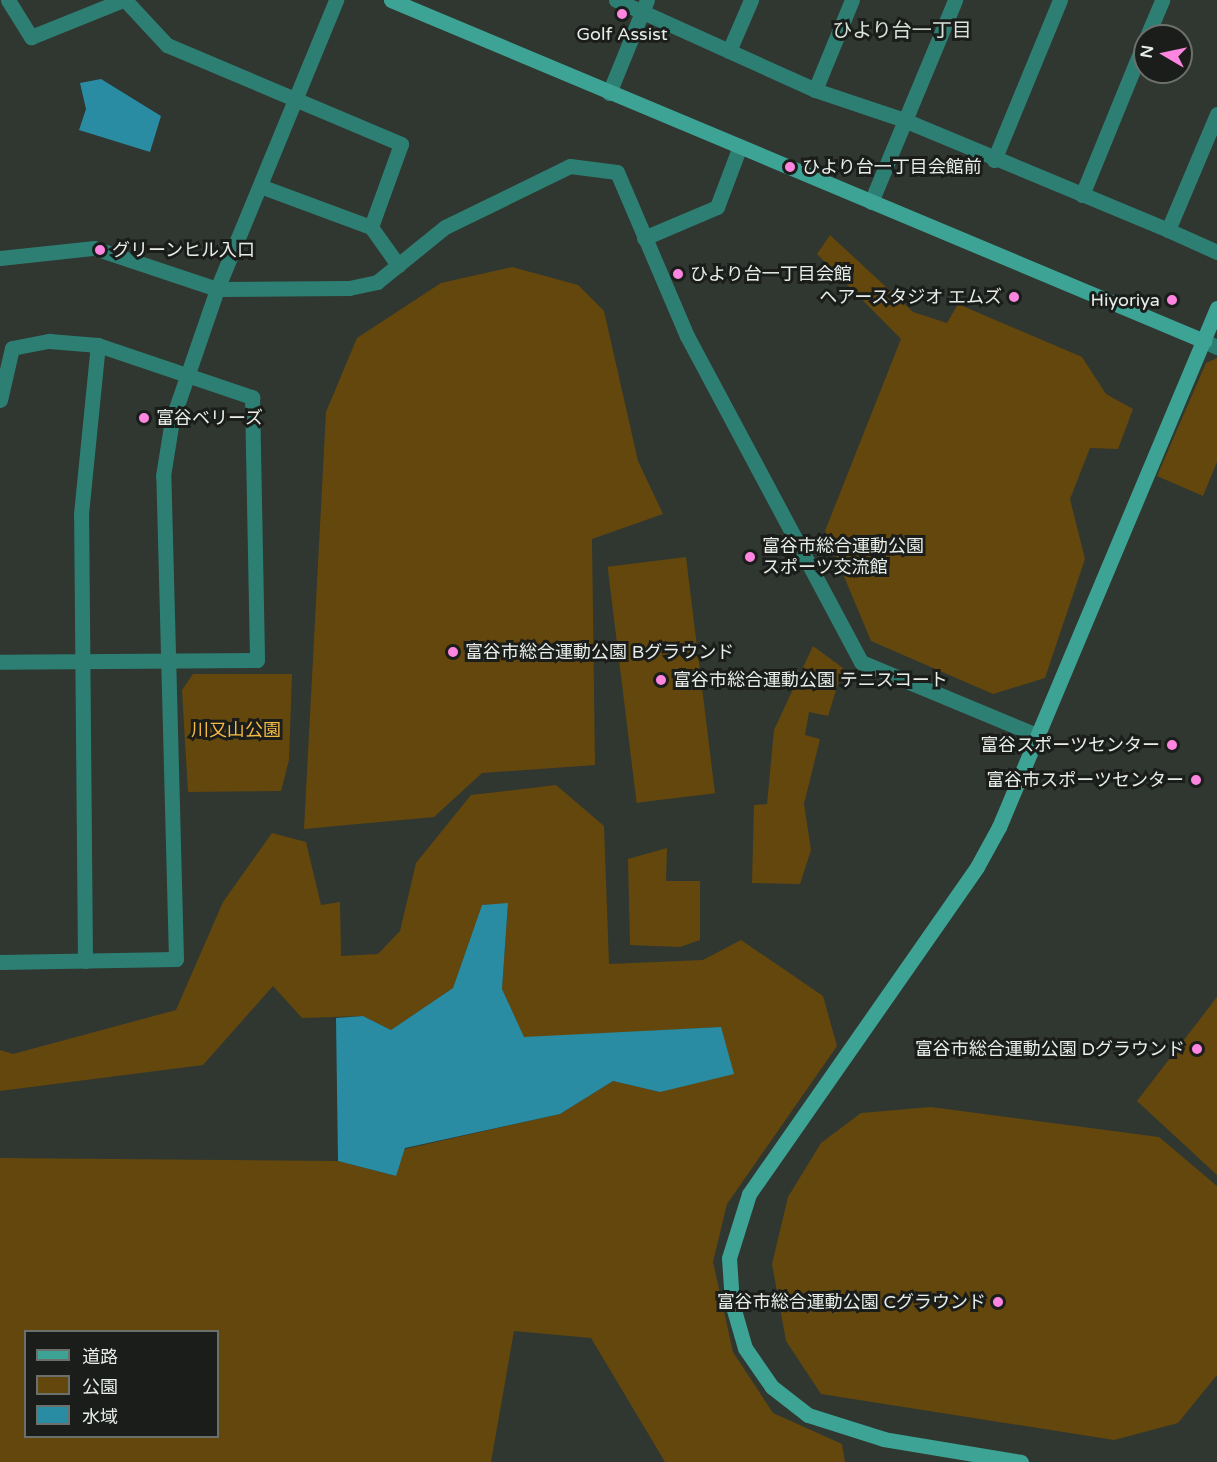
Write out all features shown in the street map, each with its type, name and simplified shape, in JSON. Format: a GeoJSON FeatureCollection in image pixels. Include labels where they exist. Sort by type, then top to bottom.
{"type":"FeatureCollection","features":[{"type":"Feature","properties":{"kind":"street"},"geometry":{"type":"LineString","coordinates":[[8,0],[31,37],[124,0],[167,45],[295,97],[401,144],[371,227]]}},
{"type":"Feature","properties":{"kind":"street"},"geometry":{"type":"LineString","coordinates":[[0,960],[176,959],[172,662],[164,476],[172,420],[217,289],[336,0]]}},
{"type":"Feature","properties":{"kind":"street"},"geometry":{"type":"LineString","coordinates":[[391,0],[1210,344]]}},
{"type":"Feature","properties":{"kind":"street"},"geometry":{"type":"LineString","coordinates":[[616,0],[645,6],[729,51],[815,90],[904,120],[994,160],[1217,252]]}},
{"type":"Feature","properties":{"kind":"street"},"geometry":{"type":"LineString","coordinates":[[729,51],[751,0]]}},
{"type":"Feature","properties":{"kind":"street"},"geometry":{"type":"LineString","coordinates":[[815,90],[852,0]]}},
{"type":"Feature","properties":{"kind":"street"},"geometry":{"type":"LineString","coordinates":[[871,202],[955,0]]}},
{"type":"Feature","properties":{"kind":"street"},"geometry":{"type":"LineString","coordinates":[[994,160],[1060,0]]}},
{"type":"Feature","properties":{"kind":"street"},"geometry":{"type":"LineString","coordinates":[[1152,24],[1162,0]]}},
{"type":"Feature","properties":{"kind":"street"},"geometry":{"type":"LineString","coordinates":[[609,93],[645,6]]}},
{"type":"Feature","properties":{"kind":"street"},"geometry":{"type":"LineString","coordinates":[[1082,195],[1133,70]]}},
{"type":"Feature","properties":{"kind":"street"},"geometry":{"type":"LineString","coordinates":[[1168,231],[1217,114]]}},
{"type":"Feature","properties":{"kind":"street"},"geometry":{"type":"LineString","coordinates":[[644,238],[717,207],[740,146]]}},
{"type":"Feature","properties":{"kind":"street"},"geometry":{"type":"LineString","coordinates":[[0,258],[94,248],[217,289],[349,288],[377,282],[445,227],[570,166],[617,172],[687,336],[861,662],[1036,735]]}},
{"type":"Feature","properties":{"kind":"street"},"geometry":{"type":"LineString","coordinates":[[260,186],[371,227],[398,265]]}},
{"type":"Feature","properties":{"kind":"street"},"geometry":{"type":"LineString","coordinates":[[1021,1462],[884,1439],[808,1414],[772,1386],[745,1348],[728,1279],[734,1230],[749,1194],[977,867],[1210,344],[1217,308]]}},
{"type":"Feature","properties":{"kind":"street"},"geometry":{"type":"LineString","coordinates":[[0,400],[12,348],[49,341],[98,345],[252,397],[258,660],[0,663]]}},
{"type":"Feature","properties":{"kind":"street"},"geometry":{"type":"LineString","coordinates":[[85,961],[82,661],[83,460],[98,345]]}},
{"type":"Feature","properties":{"kind":"green space"},"geometry":{"type":"Polygon","coordinates":[[[830,235],[913,312],[947,323],[958,304],[1082,357],[1106,394],[1133,409],[1118,449],[1090,448],[1070,499],[1085,559],[1045,678],[993,694],[871,641],[825,531],[901,339],[817,254],[830,235]]]}},
{"type":"Feature","properties":{"kind":"green space","name":"富谷市総合運動公園 Bグラウンド"},"geometry":{"type":"Polygon","coordinates":[[[512,267],[578,285],[604,311],[638,461],[663,514],[592,539],[595,765],[482,773],[434,817],[304,829],[326,412],[357,338],[441,283],[512,267]]]}},
{"type":"Feature","properties":{"kind":"green space"},"geometry":{"type":"Polygon","coordinates":[[[1217,358],[1217,462],[1203,496],[1157,476],[1206,363],[1217,358]]]}},
{"type":"Feature","properties":{"kind":"green space","name":"富谷市総合運動公園 テニスコート"},"geometry":{"type":"Polygon","coordinates":[[[686,557],[715,793],[637,803],[608,567],[686,557]]]}},
{"type":"Feature","properties":{"kind":"green space"},"geometry":{"type":"Polygon","coordinates":[[[813,646],[843,668],[828,716],[809,712],[805,735],[820,739],[804,804],[811,850],[800,884],[752,883],[754,805],[767,804],[774,730],[813,646]]]}},
{"type":"Feature","properties":{"kind":"green space","name":"川又山公園"},"geometry":{"type":"Polygon","coordinates":[[[193,674],[292,674],[289,760],[281,791],[188,792],[182,690],[193,674]]]}},
{"type":"Feature","properties":{"kind":"green space"},"geometry":{"type":"Polygon","coordinates":[[[556,785],[604,826],[609,964],[703,960],[741,940],[823,996],[837,1046],[727,1204],[713,1262],[733,1352],[773,1413],[842,1444],[845,1462],[665,1462],[591,1338],[514,1331],[491,1462],[0,1462],[0,1158],[338,1161],[395,1176],[405,1149],[560,1114],[613,1081],[660,1092],[721,1027],[524,1038],[502,989],[508,904],[482,905],[453,988],[391,1030],[363,1016],[302,1018],[273,986],[203,1065],[0,1091],[0,1050],[13,1054],[176,1010],[223,902],[272,833],[306,842],[321,905],[340,902],[341,956],[378,954],[400,931],[416,863],[471,795],[556,785]]]}},
{"type":"Feature","properties":{"kind":"green space"},"geometry":{"type":"Polygon","coordinates":[[[667,848],[666,881],[700,881],[700,940],[680,947],[630,945],[628,859],[667,848]]]}},
{"type":"Feature","properties":{"kind":"green space","name":"富谷市総合運動公園 Dグラウンド"},"geometry":{"type":"Polygon","coordinates":[[[1217,997],[1217,1175],[1137,1101],[1217,997]]]}},
{"type":"Feature","properties":{"kind":"green space","name":"富谷市総合運動公園 Cグラウンド"},"geometry":{"type":"Polygon","coordinates":[[[931,1107],[1159,1137],[1217,1186],[1217,1375],[1178,1423],[1114,1440],[821,1394],[786,1341],[772,1264],[788,1197],[821,1143],[861,1113],[931,1107]]]}},
{"type":"Feature","properties":{"kind":"water"},"geometry":{"type":"Polygon","coordinates":[[[101,79],[161,116],[150,152],[79,130],[86,109],[80,83],[101,79]]]}},
{"type":"Feature","properties":{"kind":"water"},"geometry":{"type":"Polygon","coordinates":[[[508,903],[502,989],[524,1037],[721,1027],[734,1074],[660,1092],[613,1081],[560,1114],[405,1148],[396,1176],[338,1161],[336,1018],[363,1016],[391,1030],[453,988],[482,905],[508,903]]]}},
{"type":"Feature","properties":{"kind":"place","name":"Golf Assist"},"geometry":{"type":"Point","coordinates":[622,14]}},
{"type":"Feature","properties":{"kind":"place","name":"ひより台一丁目会館前"},"geometry":{"type":"Point","coordinates":[790,167]}},
{"type":"Feature","properties":{"kind":"place","name":"グリーンヒル入口"},"geometry":{"type":"Point","coordinates":[100,250]}},
{"type":"Feature","properties":{"kind":"place","name":"ひより台一丁目会館"},"geometry":{"type":"Point","coordinates":[678,274]}},
{"type":"Feature","properties":{"kind":"place","name":"ヘアースタジオ エムズ"},"geometry":{"type":"Point","coordinates":[1014,297]}},
{"type":"Feature","properties":{"kind":"place","name":"Hiyoriya"},"geometry":{"type":"Point","coordinates":[1172,300]}},
{"type":"Feature","properties":{"kind":"place","name":"富谷ベリーズ"},"geometry":{"type":"Point","coordinates":[144,418]}},
{"type":"Feature","properties":{"kind":"place","name":"富谷市総合運動公園 スポーツ交流館"},"geometry":{"type":"Point","coordinates":[750,557]}},
{"type":"Feature","properties":{"kind":"place","name":"富谷市総合運動公園 Bグラウンド"},"geometry":{"type":"Point","coordinates":[453,652]}},
{"type":"Feature","properties":{"kind":"place","name":"富谷市総合運動公園 テニスコート"},"geometry":{"type":"Point","coordinates":[661,680]}},
{"type":"Feature","properties":{"kind":"place","name":"富谷スポーツセンター"},"geometry":{"type":"Point","coordinates":[1172,745]}},
{"type":"Feature","properties":{"kind":"place","name":"富谷市スポーツセンター"},"geometry":{"type":"Point","coordinates":[1196,780]}},
{"type":"Feature","properties":{"kind":"place","name":"富谷市総合運動公園 Dグラウンド"},"geometry":{"type":"Point","coordinates":[1197,1049]}},
{"type":"Feature","properties":{"kind":"place","name":"富谷市総合運動公園 Cグラウンド"},"geometry":{"type":"Point","coordinates":[998,1302]}},
{"type":"Feature","properties":{"kind":"district","name":"ひより台一丁目"},"geometry":{"type":"Point","coordinates":[902,31]}}]}
